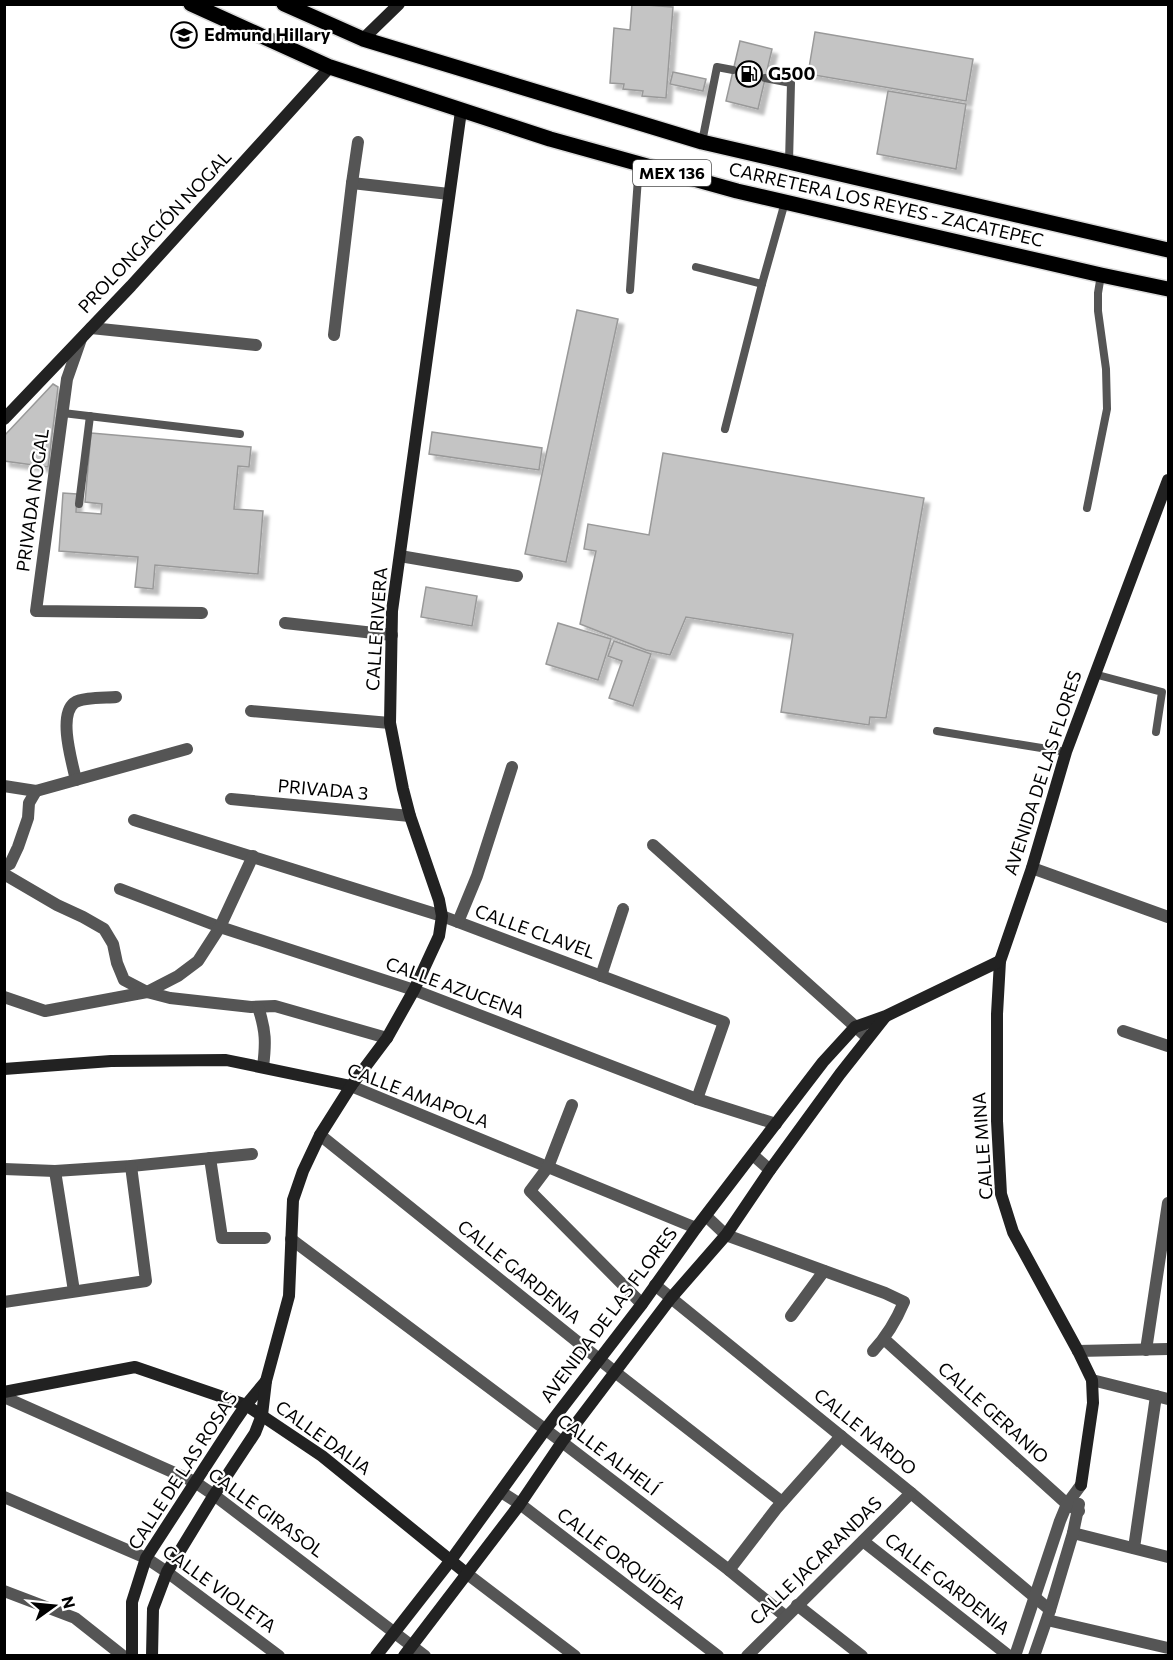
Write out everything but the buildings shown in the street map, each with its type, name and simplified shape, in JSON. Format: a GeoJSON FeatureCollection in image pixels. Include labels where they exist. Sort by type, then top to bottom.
{"type":"FeatureCollection","features":[{"type":"Feature","properties":{"kind":"main road","name":"CARRETERA LOS REYES - ZACATEPEC"},"geometry":{"type":"LineString","coordinates":[[191,4],[330,67],[550,139],[737,191],[1101,276],[1168,289]]}},
{"type":"Feature","properties":{"kind":"main road","name":"CARRETERA LOS REYES - ZACATEPEC"},"geometry":{"type":"LineString","coordinates":[[284,4],[363,39],[702,142],[1168,250]]}},
{"type":"Feature","properties":{"kind":"main road"},"geometry":{"type":"LineString","coordinates":[[363,39],[399,4]]}},
{"type":"Feature","properties":{"kind":"main road","name":"PROLONGACIÓN NOGAL"},"geometry":{"type":"LineString","coordinates":[[4,418],[81,339],[330,67]]}},
{"type":"Feature","properties":{"kind":"main road","name":"CALLE RIVERA"},"geometry":{"type":"LineString","coordinates":[[351,1086],[387,1038],[414,990],[439,936],[442,916],[439,900],[410,816],[390,723],[392,611],[461,111]]}},
{"type":"Feature","properties":{"kind":"main road","name":"AVENIDA DE LAS FLORES"},"geometry":{"type":"LineString","coordinates":[[376,1656],[451,1560],[545,1430],[823,1062],[855,1027],[886,1016],[1000,961],[1032,868],[1066,752],[1168,480]]}},
{"type":"Feature","properties":{"kind":"main road","name":"CALLE MINA"},"geometry":{"type":"LineString","coordinates":[[1000,961],[996,1014],[1000,1194],[1013,1232],[1092,1380]]}},
{"type":"Feature","properties":{"kind":"main road","name":"AVENIDA DE LAS FLORES"},"geometry":{"type":"LineString","coordinates":[[408,1651],[520,1504],[562,1442],[671,1298],[726,1235],[840,1074],[886,1016]]}},
{"type":"Feature","properties":{"kind":"main road","name":"CALLE AMAPOLA"},"geometry":{"type":"LineString","coordinates":[[4,1069],[111,1061],[226,1060],[351,1086]]}},
{"type":"Feature","properties":{"kind":"main road","name":"CALLE DE LAS ROSAS"},"geometry":{"type":"LineString","coordinates":[[152,1656],[153,1609],[168,1572],[214,1495],[255,1433],[262,1415],[266,1381],[289,1296],[292,1200],[321,1135],[351,1086]]}},
{"type":"Feature","properties":{"kind":"main road","name":"CALLE DALIA"},"geometry":{"type":"LineString","coordinates":[[4,1392],[135,1367],[246,1405],[322,1456],[466,1573]]}},
{"type":"Feature","properties":{"kind":"main road"},"geometry":{"type":"LineString","coordinates":[[1081,1485],[1094,1403],[1092,1380]]}},
{"type":"Feature","properties":{"kind":"main road","name":"CALLE DE LAS ROSAS"},"geometry":{"type":"LineString","coordinates":[[132,1656],[132,1602],[146,1558],[246,1405],[266,1381]]}},
{"type":"Feature","properties":{"kind":"street"},"geometry":{"type":"LineString","coordinates":[[334,336],[358,142]]}},
{"type":"Feature","properties":{"kind":"street"},"geometry":{"type":"LineString","coordinates":[[352,183],[449,194]]}},
{"type":"Feature","properties":{"kind":"street"},"geometry":{"type":"LineString","coordinates":[[91,327],[256,345]]}},
{"type":"Feature","properties":{"kind":"street","name":"PRIVADA NOGAL"},"geometry":{"type":"LineString","coordinates":[[81,339],[67,379],[36,611],[202,613]]}},
{"type":"Feature","properties":{"kind":"street"},"geometry":{"type":"LineString","coordinates":[[400,556],[518,576]]}},
{"type":"Feature","properties":{"kind":"street"},"geometry":{"type":"LineString","coordinates":[[285,623],[392,635]]}},
{"type":"Feature","properties":{"kind":"street"},"geometry":{"type":"LineString","coordinates":[[76,780],[68,747],[66,730],[68,713],[73,704],[80,700],[116,697]]}},
{"type":"Feature","properties":{"kind":"street"},"geometry":{"type":"LineString","coordinates":[[251,711],[390,723]]}},
{"type":"Feature","properties":{"kind":"street"},"geometry":{"type":"LineString","coordinates":[[4,786],[36,791],[187,749]]}},
{"type":"Feature","properties":{"kind":"street"},"geometry":{"type":"LineString","coordinates":[[458,922],[477,876],[512,767]]}},
{"type":"Feature","properties":{"kind":"street"},"geometry":{"type":"LineString","coordinates":[[4,867],[10,864],[18,847],[28,818],[29,803],[36,791]]}},
{"type":"Feature","properties":{"kind":"street","name":"PRIVADA 3"},"geometry":{"type":"LineString","coordinates":[[231,799],[410,816]]}},
{"type":"Feature","properties":{"kind":"street","name":"CALLE CLAVEL"},"geometry":{"type":"LineString","coordinates":[[134,820],[442,916],[724,1022],[697,1099]]}},
{"type":"Feature","properties":{"kind":"street"},"geometry":{"type":"LineString","coordinates":[[653,845],[868,1038]]}},
{"type":"Feature","properties":{"kind":"street"},"geometry":{"type":"LineString","coordinates":[[4,997],[45,1011],[147,992],[178,976],[198,961],[220,927],[253,856]]}},
{"type":"Feature","properties":{"kind":"street"},"geometry":{"type":"LineString","coordinates":[[1032,868],[1168,917]]}},
{"type":"Feature","properties":{"kind":"street"},"geometry":{"type":"LineString","coordinates":[[4,873],[57,905],[104,929],[113,945],[124,980],[147,992],[170,998],[258,1007],[274,1006],[387,1038]]}},
{"type":"Feature","properties":{"kind":"street","name":"CALLE AZUCENA"},"geometry":{"type":"LineString","coordinates":[[120,889],[220,927],[414,990],[697,1099],[776,1124]]}},
{"type":"Feature","properties":{"kind":"street"},"geometry":{"type":"LineString","coordinates":[[601,976],[623,909]]}},
{"type":"Feature","properties":{"kind":"street"},"geometry":{"type":"LineString","coordinates":[[258,1007],[266,1040],[263,1068]]}},
{"type":"Feature","properties":{"kind":"street"},"geometry":{"type":"LineString","coordinates":[[1123,1031],[1168,1046]]}},
{"type":"Feature","properties":{"kind":"street","name":"CALLE AMAPOLA"},"geometry":{"type":"LineString","coordinates":[[351,1086],[696,1228]]}},
{"type":"Feature","properties":{"kind":"street"},"geometry":{"type":"LineString","coordinates":[[572,1106],[548,1167],[530,1191],[642,1304]]}},
{"type":"Feature","properties":{"kind":"street","name":"CALLE GARDENIA"},"geometry":{"type":"LineString","coordinates":[[321,1135],[599,1360],[782,1502]]}},
{"type":"Feature","properties":{"kind":"street"},"geometry":{"type":"LineString","coordinates":[[4,1169],[55,1171],[252,1154]]}},
{"type":"Feature","properties":{"kind":"street"},"geometry":{"type":"LineString","coordinates":[[753,1155],[770,1170]]}},
{"type":"Feature","properties":{"kind":"street"},"geometry":{"type":"LineString","coordinates":[[210,1158],[222,1239],[265,1238]]}},
{"type":"Feature","properties":{"kind":"street"},"geometry":{"type":"LineString","coordinates":[[4,1302],[146,1281],[131,1166]]}},
{"type":"Feature","properties":{"kind":"street"},"geometry":{"type":"LineString","coordinates":[[55,1171],[74,1291]]}},
{"type":"Feature","properties":{"kind":"street"},"geometry":{"type":"LineString","coordinates":[[1146,1350],[1168,1203]]}},
{"type":"Feature","properties":{"kind":"street"},"geometry":{"type":"LineString","coordinates":[[706,1216],[726,1235],[904,1302],[884,1339],[873,1352]]}},
{"type":"Feature","properties":{"kind":"street","name":"CALLE ALHELÍ"},"geometry":{"type":"LineString","coordinates":[[291,1239],[562,1442],[729,1570],[785,1616]]}},
{"type":"Feature","properties":{"kind":"street"},"geometry":{"type":"LineString","coordinates":[[791,1316],[824,1271]]}},
{"type":"Feature","properties":{"kind":"street","name":"CALLE NARDO"},"geometry":{"type":"LineString","coordinates":[[655,1285],[912,1493],[1035,1597],[1048,1615]]}},
{"type":"Feature","properties":{"kind":"street","name":"CALLE GERANIO"},"geometry":{"type":"LineString","coordinates":[[884,1339],[1073,1508]]}},
{"type":"Feature","properties":{"kind":"street"},"geometry":{"type":"LineString","coordinates":[[1078,1351],[1168,1349]]}},
{"type":"Feature","properties":{"kind":"street"},"geometry":{"type":"LineString","coordinates":[[1092,1380],[1168,1400]]}},
{"type":"Feature","properties":{"kind":"street"},"geometry":{"type":"LineString","coordinates":[[1134,1548],[1156,1396]]}},
{"type":"Feature","properties":{"kind":"street","name":"CALLE GIRASOL"},"geometry":{"type":"LineString","coordinates":[[4,1397],[195,1482],[394,1631],[408,1651],[425,1656]]}},
{"type":"Feature","properties":{"kind":"street"},"geometry":{"type":"LineString","coordinates":[[729,1570],[782,1502],[841,1436]]}},
{"type":"Feature","properties":{"kind":"street"},"geometry":{"type":"LineString","coordinates":[[1015,1656],[1035,1597],[1081,1485]]}},
{"type":"Feature","properties":{"kind":"street","name":"CALLE ORQUÍDEA"},"geometry":{"type":"LineString","coordinates":[[501,1492],[520,1504],[718,1656]]}},
{"type":"Feature","properties":{"kind":"street","name":"CALLE JACARANDAS"},"geometry":{"type":"LineString","coordinates":[[747,1656],[912,1493]]}},
{"type":"Feature","properties":{"kind":"street","name":"CALLE VIOLETA"},"geometry":{"type":"LineString","coordinates":[[4,1497],[146,1558],[279,1656]]}},
{"type":"Feature","properties":{"kind":"street"},"geometry":{"type":"LineString","coordinates":[[1034,1656],[1073,1533],[1073,1508]]}},
{"type":"Feature","properties":{"kind":"street"},"geometry":{"type":"LineString","coordinates":[[1073,1533],[1168,1557]]}},
{"type":"Feature","properties":{"kind":"street","name":"CALLE GARDENIA"},"geometry":{"type":"LineString","coordinates":[[863,1540],[1009,1656]]}},
{"type":"Feature","properties":{"kind":"street","name":"CALLE DALIA"},"geometry":{"type":"LineString","coordinates":[[466,1573],[575,1656]]}},
{"type":"Feature","properties":{"kind":"street"},"geometry":{"type":"LineString","coordinates":[[4,1591],[75,1618],[123,1656]]}},
{"type":"Feature","properties":{"kind":"street"},"geometry":{"type":"LineString","coordinates":[[797,1605],[862,1656]]}},
{"type":"Feature","properties":{"kind":"street"},"geometry":{"type":"LineString","coordinates":[[1048,1615],[1168,1648]]}},
{"type":"Feature","properties":{"kind":"lane"},"geometry":{"type":"LineString","coordinates":[[702,142],[717,67],[733,70]]}},
{"type":"Feature","properties":{"kind":"lane"},"geometry":{"type":"LineString","coordinates":[[765,78],[791,83],[789,162]]}},
{"type":"Feature","properties":{"kind":"lane"},"geometry":{"type":"LineString","coordinates":[[630,290],[639,164]]}},
{"type":"Feature","properties":{"kind":"lane"},"geometry":{"type":"LineString","coordinates":[[725,429],[785,202]]}},
{"type":"Feature","properties":{"kind":"lane"},"geometry":{"type":"LineString","coordinates":[[696,267],[762,284]]}},
{"type":"Feature","properties":{"kind":"lane"},"geometry":{"type":"LineString","coordinates":[[1087,508],[1107,409],[1106,369],[1098,311],[1101,276]]}},
{"type":"Feature","properties":{"kind":"lane"},"geometry":{"type":"LineString","coordinates":[[63,413],[240,434]]}},
{"type":"Feature","properties":{"kind":"lane"},"geometry":{"type":"LineString","coordinates":[[79,504],[90,416]]}},
{"type":"Feature","properties":{"kind":"lane"},"geometry":{"type":"LineString","coordinates":[[1094,674],[1162,692],[1156,732]]}},
{"type":"Feature","properties":{"kind":"lane"},"geometry":{"type":"LineString","coordinates":[[937,731],[1066,752]]}},
{"type":"Feature","properties":{"kind":"place","name":"Edmund Hillary"},"geometry":{"type":"Point","coordinates":[184,35]}},
{"type":"Feature","properties":{"kind":"place","name":"G500"},"geometry":{"type":"Point","coordinates":[749,74]}}]}
